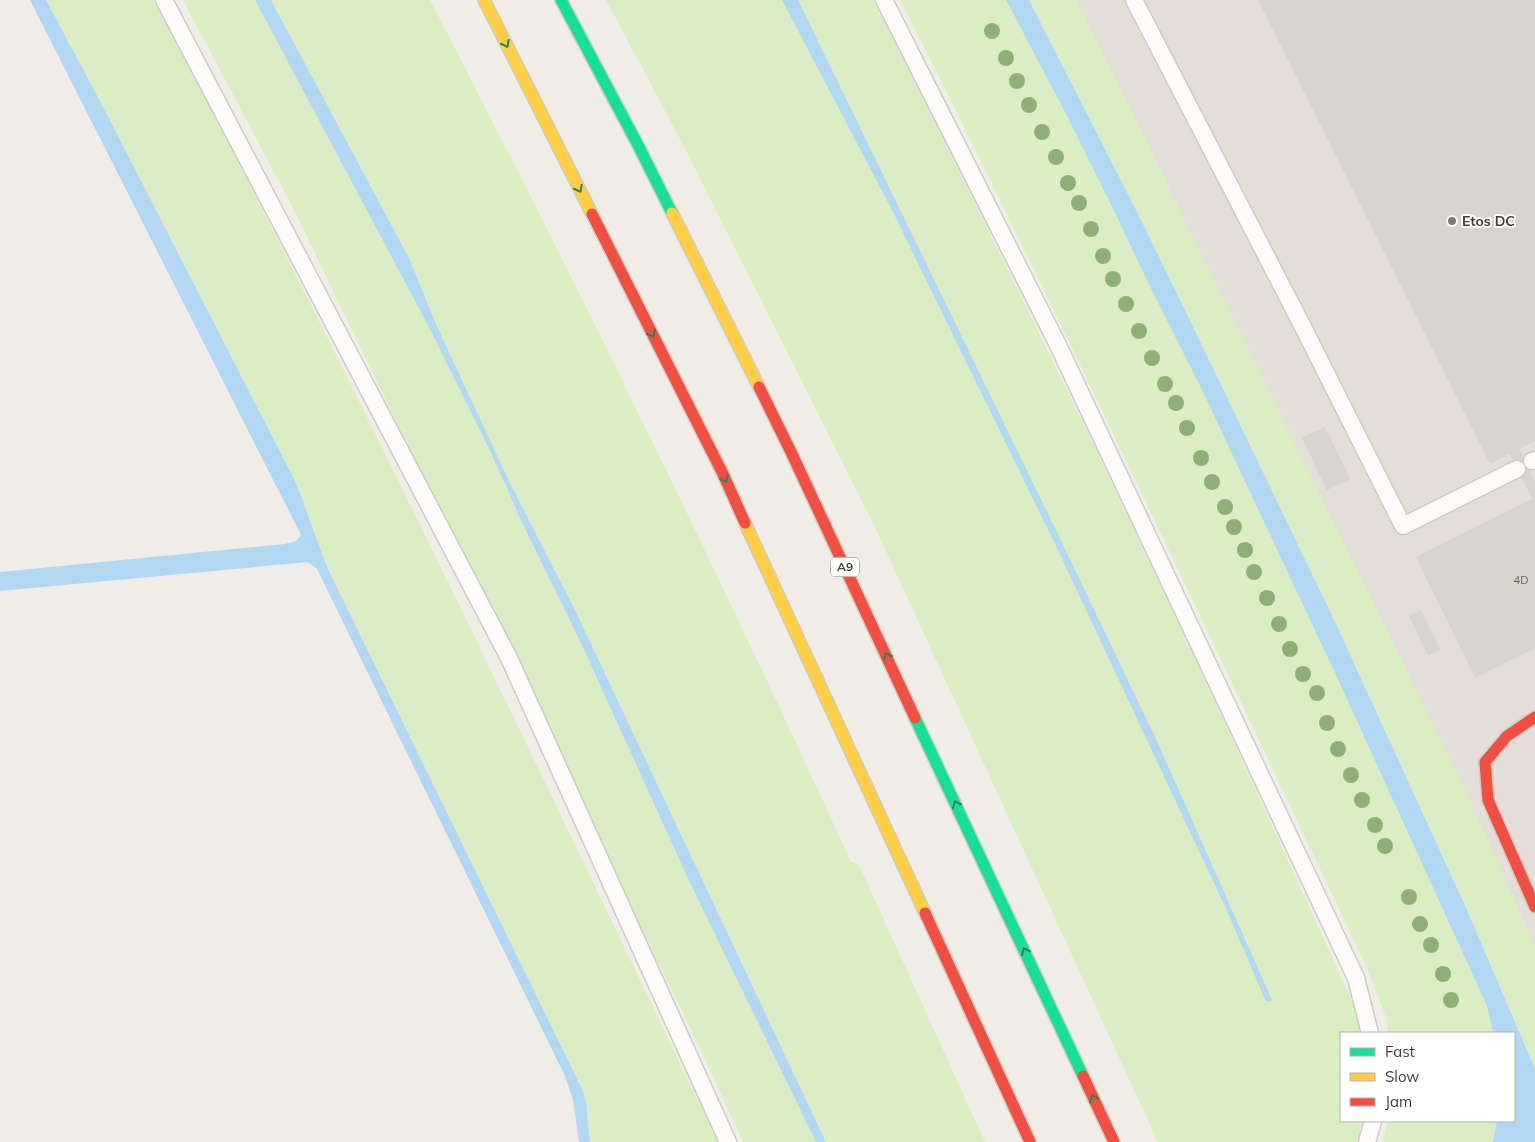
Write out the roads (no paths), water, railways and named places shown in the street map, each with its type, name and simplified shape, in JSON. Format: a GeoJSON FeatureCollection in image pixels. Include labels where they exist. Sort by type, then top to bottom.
{"type":"FeatureCollection","features":[{"type":"Feature","properties":{"kind":"main road"},"geometry":{"type":"LineString","coordinates":[[484,0],[723,474],[1030,1142]]}},
{"type":"Feature","properties":{"kind":"main road","name":"A9"},"geometry":{"type":"LineString","coordinates":[[561,0],[639,147],[791,452],[1114,1142]]}},
{"type":"Feature","properties":{"kind":"main road"},"geometry":{"type":"LineString","coordinates":[[1535,717],[1525,722],[1500,742],[1485,762],[1488,800],[1535,906]]}},
{"type":"Feature","properties":{"kind":"lane"},"geometry":{"type":"LineString","coordinates":[[164,0],[509,658],[728,1142]]}},
{"type":"Feature","properties":{"kind":"lane"},"geometry":{"type":"LineString","coordinates":[[884,0],[1057,343],[1344,951],[1356,978],[1370,1032]]}},
{"type":"Feature","properties":{"kind":"lane"},"geometry":{"type":"LineString","coordinates":[[1134,0],[1303,327],[1403,526],[1516,469]]}},
{"type":"Feature","properties":{"kind":"lane"},"geometry":{"type":"LineString","coordinates":[[1368,1142],[1373,1122]]}},
{"type":"Feature","properties":{"kind":"water"},"geometry":{"type":"Polygon","coordinates":[[[30,0],[46,0],[100,101],[294,479],[332,577],[583,1091],[590,1142],[579,1142],[573,1100],[565,1076],[317,569],[308,562],[0,591],[0,572],[285,544],[296,541],[301,535],[30,0]]]}},
{"type":"Feature","properties":{"kind":"water"},"geometry":{"type":"Polygon","coordinates":[[[255,0],[271,0],[409,258],[436,324],[509,481],[575,610],[826,1142],[816,1142],[690,883],[580,641],[432,333],[255,0]]]}},
{"type":"Feature","properties":{"kind":"water"},"geometry":{"type":"Polygon","coordinates":[[[782,0],[798,0],[1156,739],[1272,1001],[1266,1002],[1228,913],[1057,548],[892,210],[782,0]]]}},
{"type":"Feature","properties":{"kind":"water"},"geometry":{"type":"Polygon","coordinates":[[[1006,0],[1029,0],[1140,218],[1337,626],[1467,910],[1535,1069],[1535,1142],[1493,1142],[1497,1122],[1515,1122],[1515,1032],[1493,1032],[1487,1006],[1335,673],[1202,390],[1069,120],[1006,0]]]}},
{"type":"Feature","properties":{"kind":"place","name":"Etos DC"},"geometry":{"type":"Point","coordinates":[1452,221]}}]}
